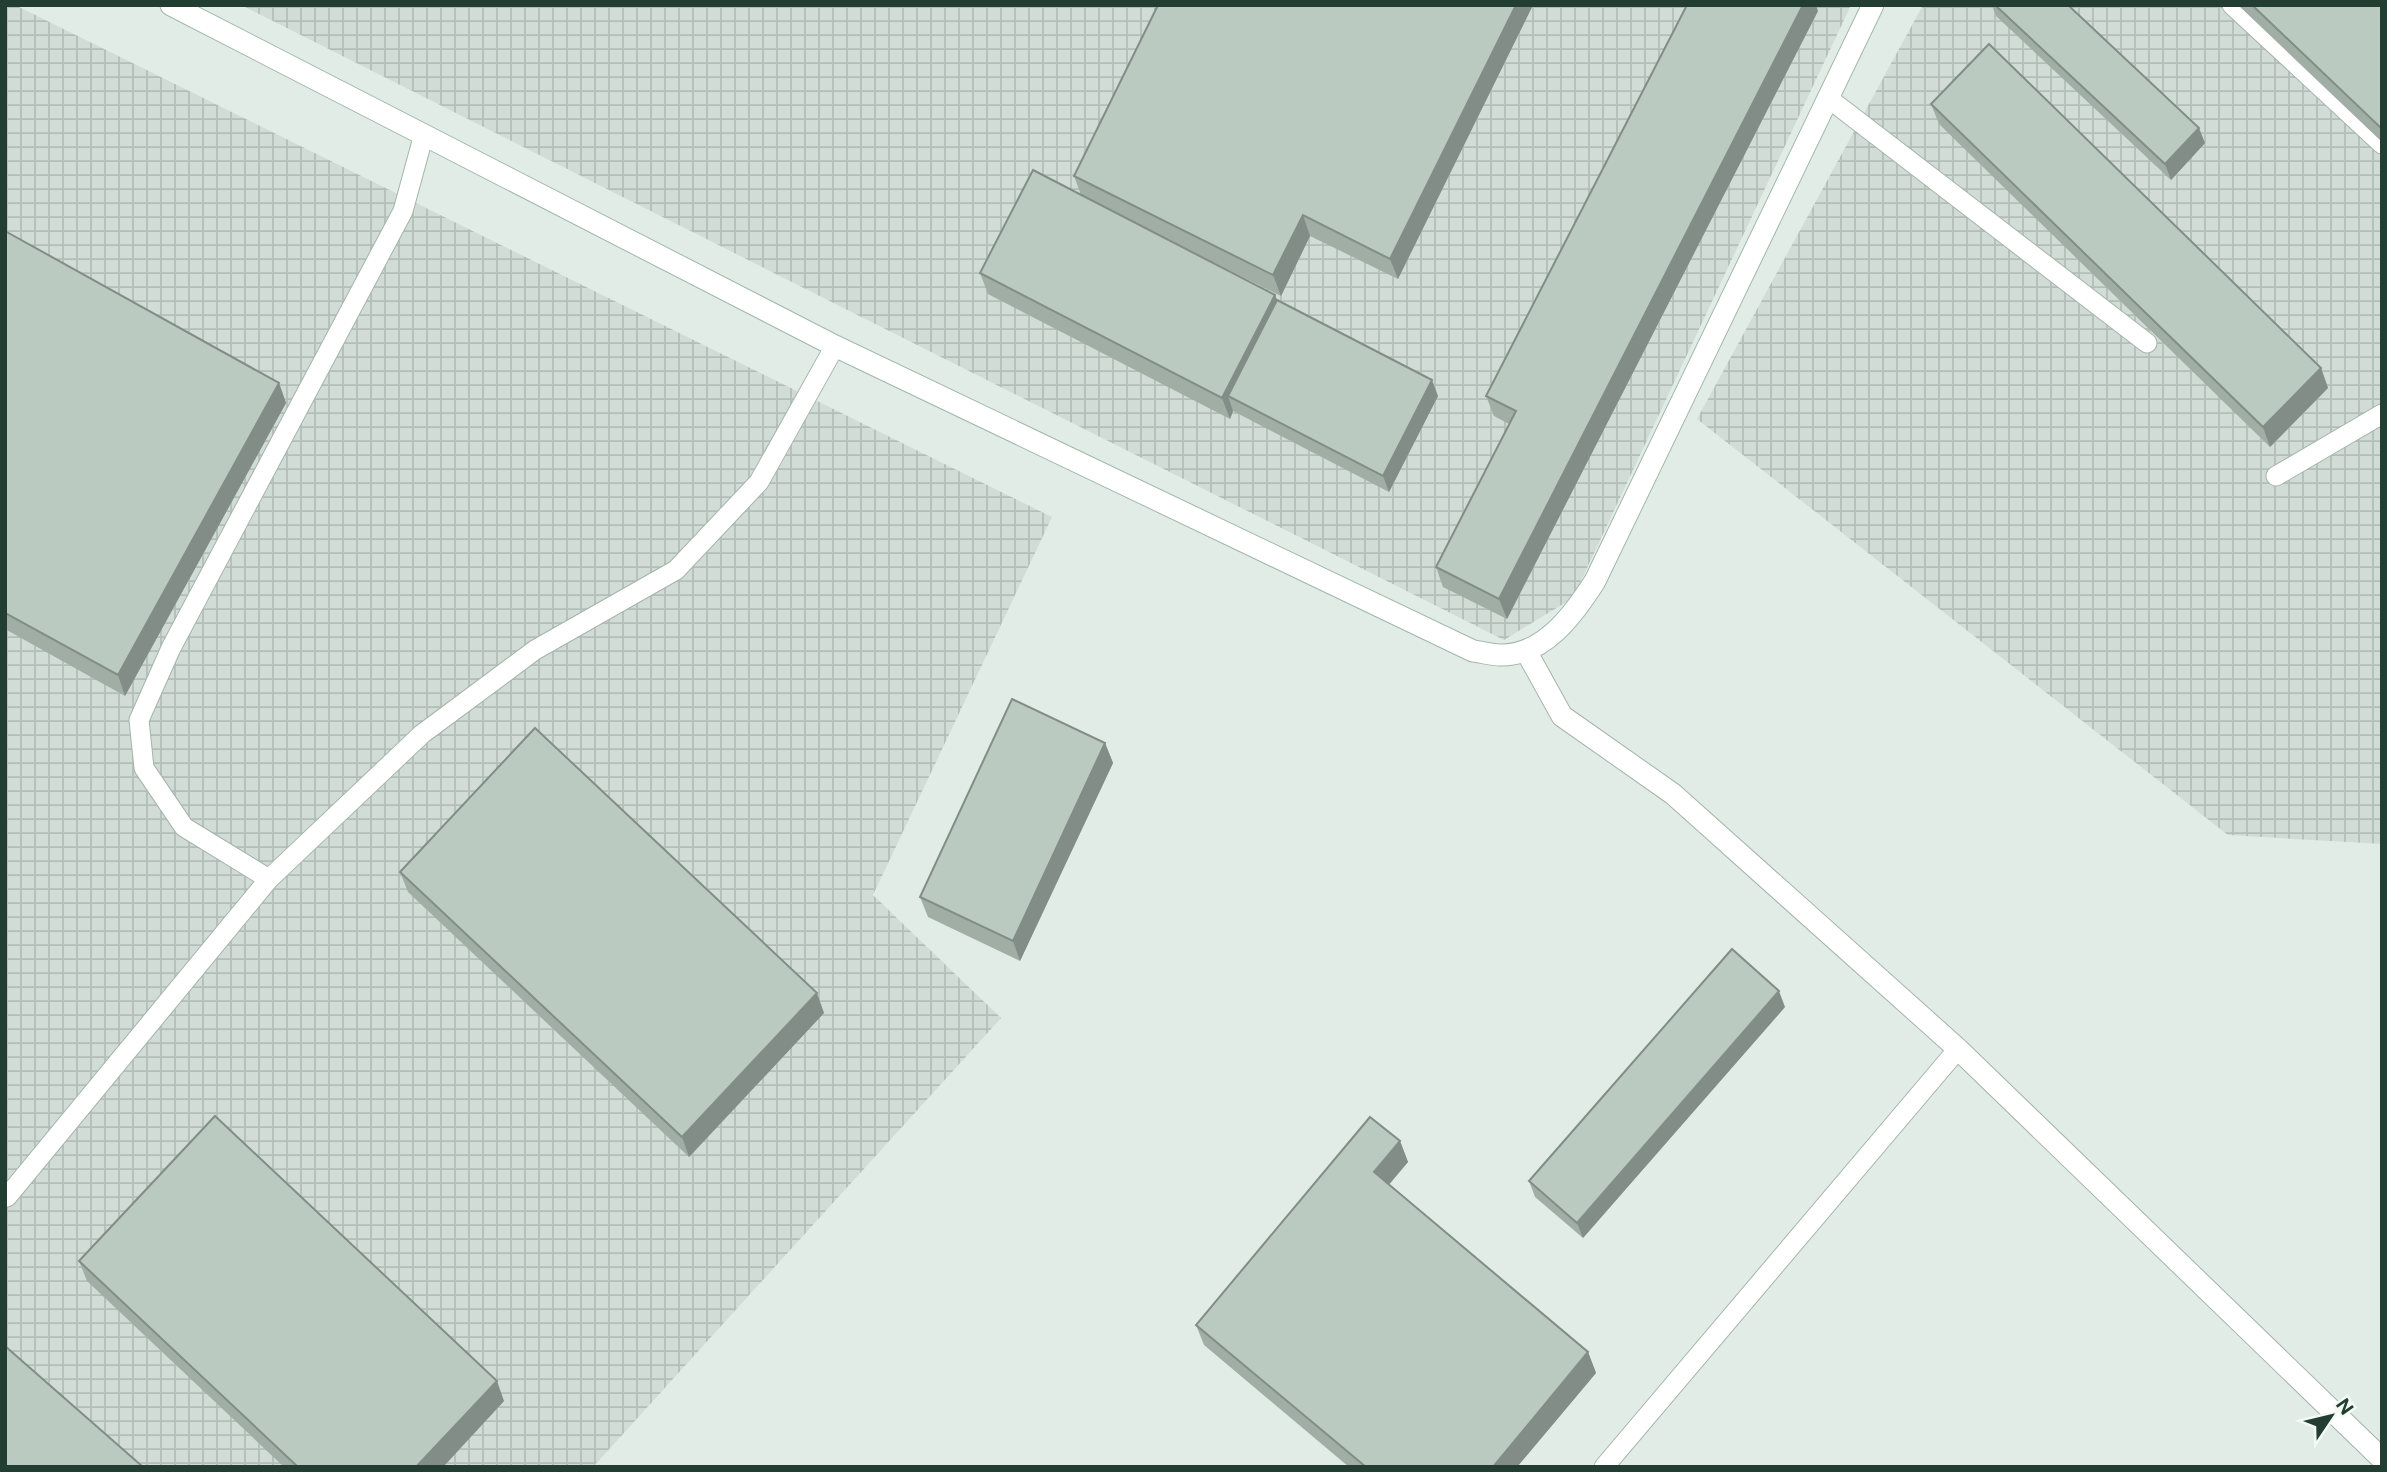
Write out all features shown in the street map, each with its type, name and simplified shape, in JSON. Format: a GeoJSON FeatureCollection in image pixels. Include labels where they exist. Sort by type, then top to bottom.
{"type":"FeatureCollection","features":[{"type":"Feature","properties":{"kind":"main road"},"geometry":{"type":"LineString","coordinates":[[172,5],[835,346],[1473,651],[1502,655],[1525,651],[1550,636],[1572,617],[1595,581],[1873,5]]}},
{"type":"Feature","properties":{"kind":"main road"},"geometry":{"type":"LineString","coordinates":[[1525,651],[1562,716],[1673,794],[1958,1049],[2382,1459]]}},
{"type":"Feature","properties":{"kind":"lane"},"geometry":{"type":"LineString","coordinates":[[2232,5],[2382,144]]}},
{"type":"Feature","properties":{"kind":"lane"},"geometry":{"type":"LineString","coordinates":[[1828,98],[2147,343]]}},
{"type":"Feature","properties":{"kind":"lane"},"geometry":{"type":"LineString","coordinates":[[269,879],[184,827],[144,768],[139,720],[171,648],[403,211],[424,134]]}},
{"type":"Feature","properties":{"kind":"lane"},"geometry":{"type":"LineString","coordinates":[[7,1197],[269,879],[422,734],[535,650],[676,570],[759,482],[835,346]]}},
{"type":"Feature","properties":{"kind":"lane"},"geometry":{"type":"LineString","coordinates":[[2276,475],[2382,414]]}},
{"type":"Feature","properties":{"kind":"lane"},"geometry":{"type":"LineString","coordinates":[[1604,1467],[1958,1049]]}},
{"type":"Feature","properties":{"kind":"shaded area"},"geometry":{"type":"Polygon","coordinates":[[[5,5],[15,5],[1052,517],[873,895],[1001,1018],[593,1467],[5,1467],[5,5]]]}},
{"type":"Feature","properties":{"kind":"shaded area"},"geometry":{"type":"Polygon","coordinates":[[[241,5],[1851,5],[1573,598],[1504,640],[241,5]]]}},
{"type":"Feature","properties":{"kind":"shaded area"},"geometry":{"type":"Polygon","coordinates":[[[1923,5],[2382,5],[2382,844],[2228,835],[1697,419],[1923,5]]]}},
{"type":"Feature","properties":{"kind":"building"},"geometry":{"type":"Polygon","coordinates":[[[1158,5],[1516,5],[1390,259],[1303,215],[1273,275],[1074,176],[1158,5]]]}},
{"type":"Feature","properties":{"kind":"building"},"geometry":{"type":"Polygon","coordinates":[[[1687,5],[1803,5],[1499,599],[1436,567],[1516,411],[1486,396],[1687,5]]]}},
{"type":"Feature","properties":{"kind":"building"},"geometry":{"type":"Polygon","coordinates":[[[1995,5],[2068,5],[2199,128],[2165,164],[1995,5]]]}},
{"type":"Feature","properties":{"kind":"building"},"geometry":{"type":"Polygon","coordinates":[[[2252,5],[2380,5],[2382,129],[2252,5]]]}},
{"type":"Feature","properties":{"kind":"building"},"geometry":{"type":"Polygon","coordinates":[[[1989,44],[2321,368],[2263,427],[1931,104],[1989,44]]]}},
{"type":"Feature","properties":{"kind":"building"},"geometry":{"type":"Polygon","coordinates":[[[1033,170],[1275,295],[1222,398],[980,273],[1033,170]]]}},
{"type":"Feature","properties":{"kind":"building"},"geometry":{"type":"Polygon","coordinates":[[[5,231],[279,383],[118,675],[5,613],[5,231]]]}},
{"type":"Feature","properties":{"kind":"building"},"geometry":{"type":"Polygon","coordinates":[[[1277,300],[1432,380],[1383,476],[1228,396],[1277,300]]]}},
{"type":"Feature","properties":{"kind":"building"},"geometry":{"type":"Polygon","coordinates":[[[1012,699],[1105,743],[1013,941],[920,897],[1012,699]]]}},
{"type":"Feature","properties":{"kind":"building"},"geometry":{"type":"Polygon","coordinates":[[[535,728],[817,993],[682,1137],[400,872],[535,728]]]}},
{"type":"Feature","properties":{"kind":"building"},"geometry":{"type":"Polygon","coordinates":[[[1732,949],[1779,991],[1577,1223],[1529,1181],[1732,949]]]}},
{"type":"Feature","properties":{"kind":"building"},"geometry":{"type":"Polygon","coordinates":[[[215,1116],[497,1381],[416,1467],[298,1467],[79,1261],[215,1116]]]}},
{"type":"Feature","properties":{"kind":"building"},"geometry":{"type":"Polygon","coordinates":[[[1370,1117],[1400,1141],[1374,1172],[1588,1352],[1493,1467],[1366,1467],[1196,1325],[1370,1117]]]}},
{"type":"Feature","properties":{"kind":"building"},"geometry":{"type":"Polygon","coordinates":[[[5,1346],[143,1467],[5,1467],[5,1346]]]}}]}
